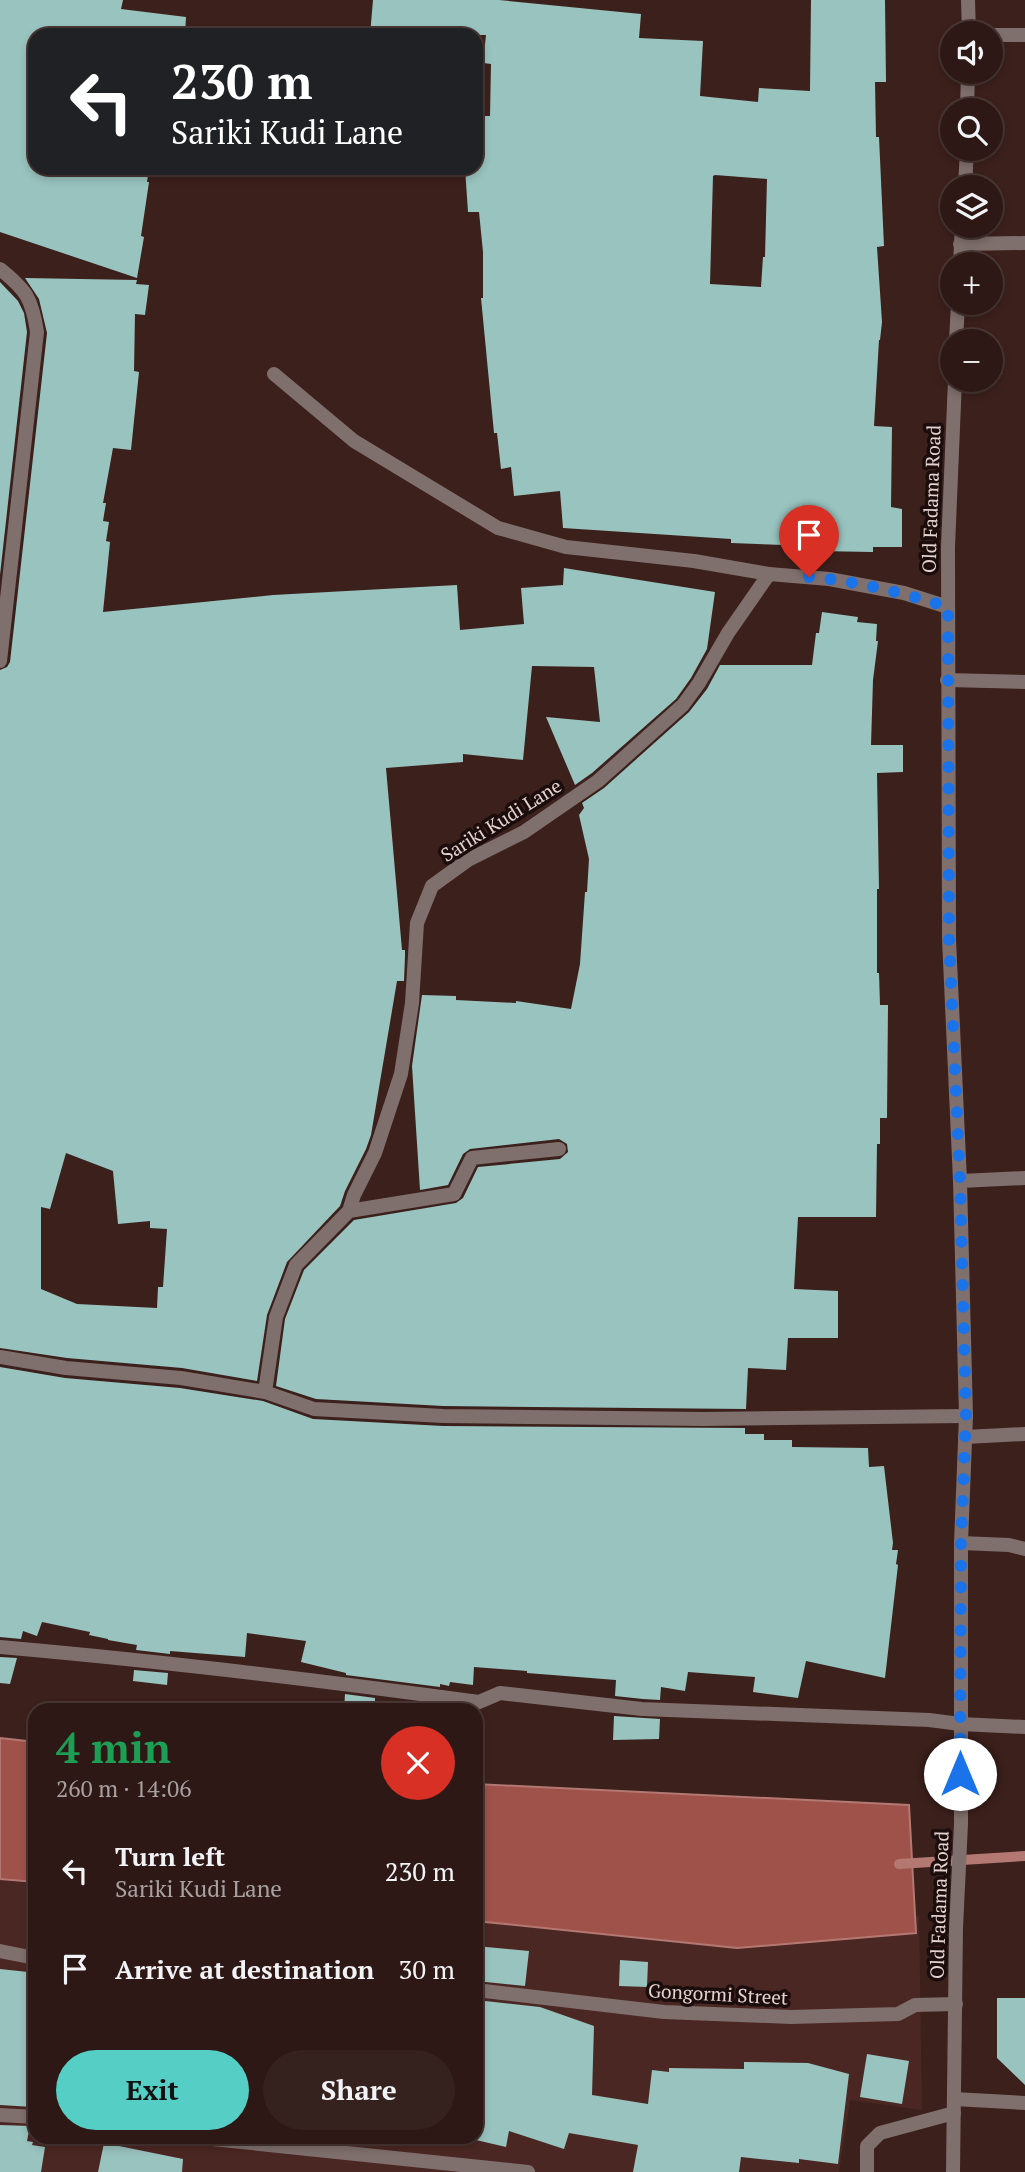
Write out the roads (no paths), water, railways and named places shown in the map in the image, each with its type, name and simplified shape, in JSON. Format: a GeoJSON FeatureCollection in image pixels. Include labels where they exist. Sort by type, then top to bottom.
{"type":"FeatureCollection","features":[{"type":"Feature","properties":{"kind":"street"},"geometry":{"type":"LineString","coordinates":[[968,0],[969,21]]}},
{"type":"Feature","properties":{"kind":"street"},"geometry":{"type":"LineString","coordinates":[[1003,35],[1025,35]]}},
{"type":"Feature","properties":{"kind":"street"},"geometry":{"type":"LineString","coordinates":[[960,252],[961,238]]}},
{"type":"Feature","properties":{"kind":"street"},"geometry":{"type":"LineString","coordinates":[[960,244],[1025,243]]}},
{"type":"Feature","properties":{"kind":"street"},"geometry":{"type":"LineString","coordinates":[[0,269],[22,286],[34,309],[37,332],[0,661]]}},
{"type":"Feature","properties":{"kind":"street"},"geometry":{"type":"LineString","coordinates":[[274,374],[354,441],[498,528],[566,547],[694,561],[769,574],[829,579],[904,593],[948,607]]}},
{"type":"Feature","properties":{"kind":"street","name":"Old Fadama Road"},"geometry":{"type":"LineString","coordinates":[[953,2172],[956,1928],[961,1824],[961,1543],[966,1416],[960,1181],[949,939],[948,548],[954,392]]}},
{"type":"Feature","properties":{"kind":"street","name":"Sariki Kudi Lane"},"geometry":{"type":"LineString","coordinates":[[265,1392],[276,1317],[296,1265],[349,1211],[375,1153],[401,1074],[412,1003],[417,923],[432,886],[468,860],[524,832],[598,781],[683,705],[769,574]]}},
{"type":"Feature","properties":{"kind":"street"},"geometry":{"type":"LineString","coordinates":[[947,680],[1025,682]]}},
{"type":"Feature","properties":{"kind":"street"},"geometry":{"type":"LineString","coordinates":[[349,1211],[454,1194],[472,1158],[559,1149]]}},
{"type":"Feature","properties":{"kind":"street"},"geometry":{"type":"LineString","coordinates":[[960,1181],[1025,1178]]}},
{"type":"Feature","properties":{"kind":"street"},"geometry":{"type":"LineString","coordinates":[[0,1357],[66,1367],[181,1378],[265,1392],[314,1409],[443,1416],[704,1419],[966,1416]]}},
{"type":"Feature","properties":{"kind":"street"},"geometry":{"type":"LineString","coordinates":[[965,1437],[1025,1434]]}},
{"type":"Feature","properties":{"kind":"street"},"geometry":{"type":"LineString","coordinates":[[961,1543],[1009,1545],[1025,1549]]}},
{"type":"Feature","properties":{"kind":"street"},"geometry":{"type":"LineString","coordinates":[[0,1647],[288,1676],[479,1702],[500,1693],[642,1709],[929,1720],[1025,1727]]}},
{"type":"Feature","properties":{"kind":"street"},"geometry":{"type":"LineString","coordinates":[[0,1951],[28,1957]]}},
{"type":"Feature","properties":{"kind":"street","name":"Gongormi Street"},"geometry":{"type":"LineString","coordinates":[[483,1991],[664,2012],[791,2017],[898,2014],[915,2005],[956,2004]]}},
{"type":"Feature","properties":{"kind":"street"},"geometry":{"type":"LineString","coordinates":[[867,2172],[867,2146],[880,2133],[954,2106],[1025,2103]]}},
{"type":"Feature","properties":{"kind":"street"},"geometry":{"type":"LineString","coordinates":[[0,2115],[28,2117]]}},
{"type":"Feature","properties":{"kind":"street"},"geometry":{"type":"LineString","coordinates":[[260,2144],[528,2172]]}},
{"type":"Feature","properties":{"kind":"waterway"},"geometry":{"type":"LineString","coordinates":[[899,1864],[1025,1856]]}}]}
